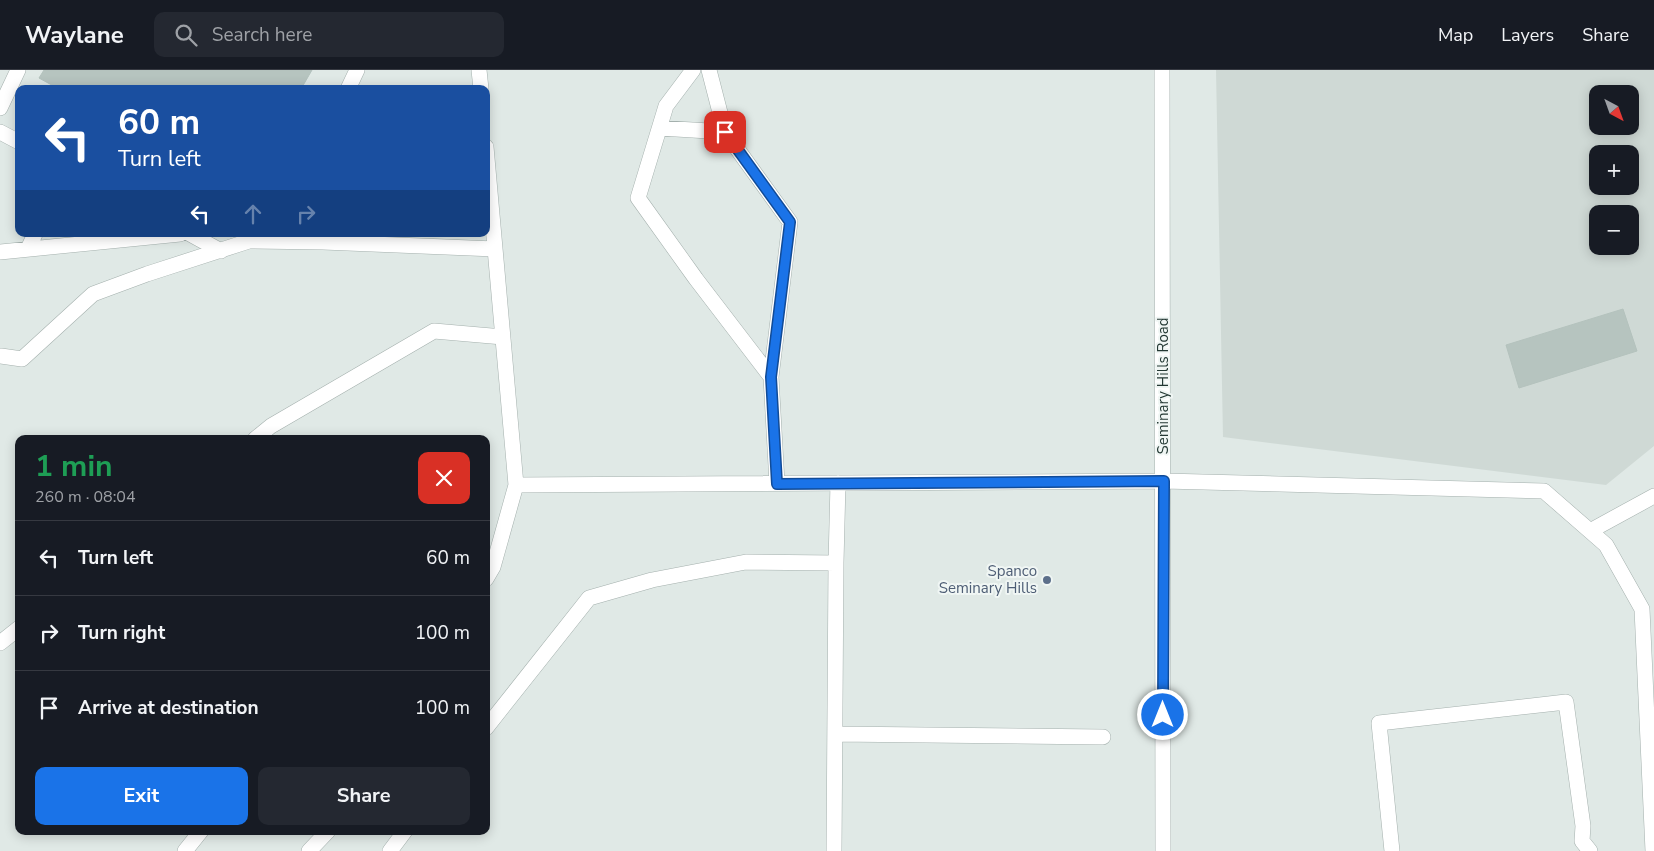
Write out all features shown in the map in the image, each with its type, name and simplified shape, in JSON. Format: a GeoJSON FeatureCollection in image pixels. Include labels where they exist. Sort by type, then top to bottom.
{"type":"FeatureCollection","features":[{"type":"Feature","properties":{"kind":"street"},"geometry":{"type":"LineString","coordinates":[[0,108],[18,70]]}},
{"type":"Feature","properties":{"kind":"street"},"geometry":{"type":"LineString","coordinates":[[350,85],[357,70]]}},
{"type":"Feature","properties":{"kind":"street"},"geometry":{"type":"LineString","coordinates":[[479,70],[481,85]]}},
{"type":"Feature","properties":{"kind":"street"},"geometry":{"type":"LineString","coordinates":[[693,70],[666,106],[638,198],[696,279],[771,377]]}},
{"type":"Feature","properties":{"kind":"street"},"geometry":{"type":"LineString","coordinates":[[709,70],[725,132],[790,222],[771,377],[777,484]]}},
{"type":"Feature","properties":{"kind":"street","name":"Seminary Hills Road"},"geometry":{"type":"LineString","coordinates":[[1162,70],[1163,851]]}},
{"type":"Feature","properties":{"kind":"street"},"geometry":{"type":"LineString","coordinates":[[660,128],[725,132]]}},
{"type":"Feature","properties":{"kind":"street"},"geometry":{"type":"LineString","coordinates":[[0,132],[15,140]]}},
{"type":"Feature","properties":{"kind":"street"},"geometry":{"type":"LineString","coordinates":[[490,192],[516,485],[490,564]]}},
{"type":"Feature","properties":{"kind":"street"},"geometry":{"type":"LineString","coordinates":[[28,249],[34,237]]}},
{"type":"Feature","properties":{"kind":"street"},"geometry":{"type":"LineString","coordinates":[[0,252],[150,237]]}},
{"type":"Feature","properties":{"kind":"street"},"geometry":{"type":"LineString","coordinates":[[195,237],[221,251]]}},
{"type":"Feature","properties":{"kind":"street"},"geometry":{"type":"LineString","coordinates":[[1,356],[22,360],[93,294],[147,274],[249,242],[279,238],[495,249]]}},
{"type":"Feature","properties":{"kind":"street"},"geometry":{"type":"LineString","coordinates":[[260,435],[271,426],[434,331],[503,337]]}},
{"type":"Feature","properties":{"kind":"street"},"geometry":{"type":"LineString","coordinates":[[516,485],[1164,481],[1544,491],[1606,545],[1642,609],[1652,851]]}},
{"type":"Feature","properties":{"kind":"street"},"geometry":{"type":"LineString","coordinates":[[834,851],[838,483]]}},
{"type":"Feature","properties":{"kind":"street"},"geometry":{"type":"LineString","coordinates":[[1590,531],[1654,496]]}},
{"type":"Feature","properties":{"kind":"street"},"geometry":{"type":"LineString","coordinates":[[490,723],[589,598],[652,580],[746,562],[836,563]]}},
{"type":"Feature","properties":{"kind":"street"},"geometry":{"type":"LineString","coordinates":[[0,643],[15,631]]}},
{"type":"Feature","properties":{"kind":"street"},"geometry":{"type":"LineString","coordinates":[[1392,851],[1379,723],[1566,702],[1583,826],[1582,841],[1590,851]]}},
{"type":"Feature","properties":{"kind":"street"},"geometry":{"type":"LineString","coordinates":[[835,734],[1103,737]]}},
{"type":"Feature","properties":{"kind":"street"},"geometry":{"type":"LineString","coordinates":[[185,851],[198,835]]}},
{"type":"Feature","properties":{"kind":"street"},"geometry":{"type":"LineString","coordinates":[[309,851],[324,835]]}},
{"type":"Feature","properties":{"kind":"street"},"geometry":{"type":"LineString","coordinates":[[390,851],[402,835]]}},
{"type":"Feature","properties":{"kind":"shaded area"},"geometry":{"type":"Polygon","coordinates":[[[1216,70],[1654,70],[1654,446],[1606,485],[1223,437],[1216,70]]]}},
{"type":"Feature","properties":{"kind":"building"},"geometry":{"type":"Polygon","coordinates":[[[44,70],[312,70],[303,85],[52,85],[39,78],[44,70]]]}},
{"type":"Feature","properties":{"kind":"building"},"geometry":{"type":"Polygon","coordinates":[[[1623,309],[1637,351],[1519,388],[1506,345],[1623,309]]]}},
{"type":"Feature","properties":{"kind":"place","name":"Spanco Seminary Hills"},"geometry":{"type":"Point","coordinates":[1047,580]}},
{"type":"Feature","properties":{"kind":"route"},"geometry":{"type":"LineString","coordinates":[[725,132],[790,222],[771,377],[777,484],[1164,481],[1163,715]]}}]}
